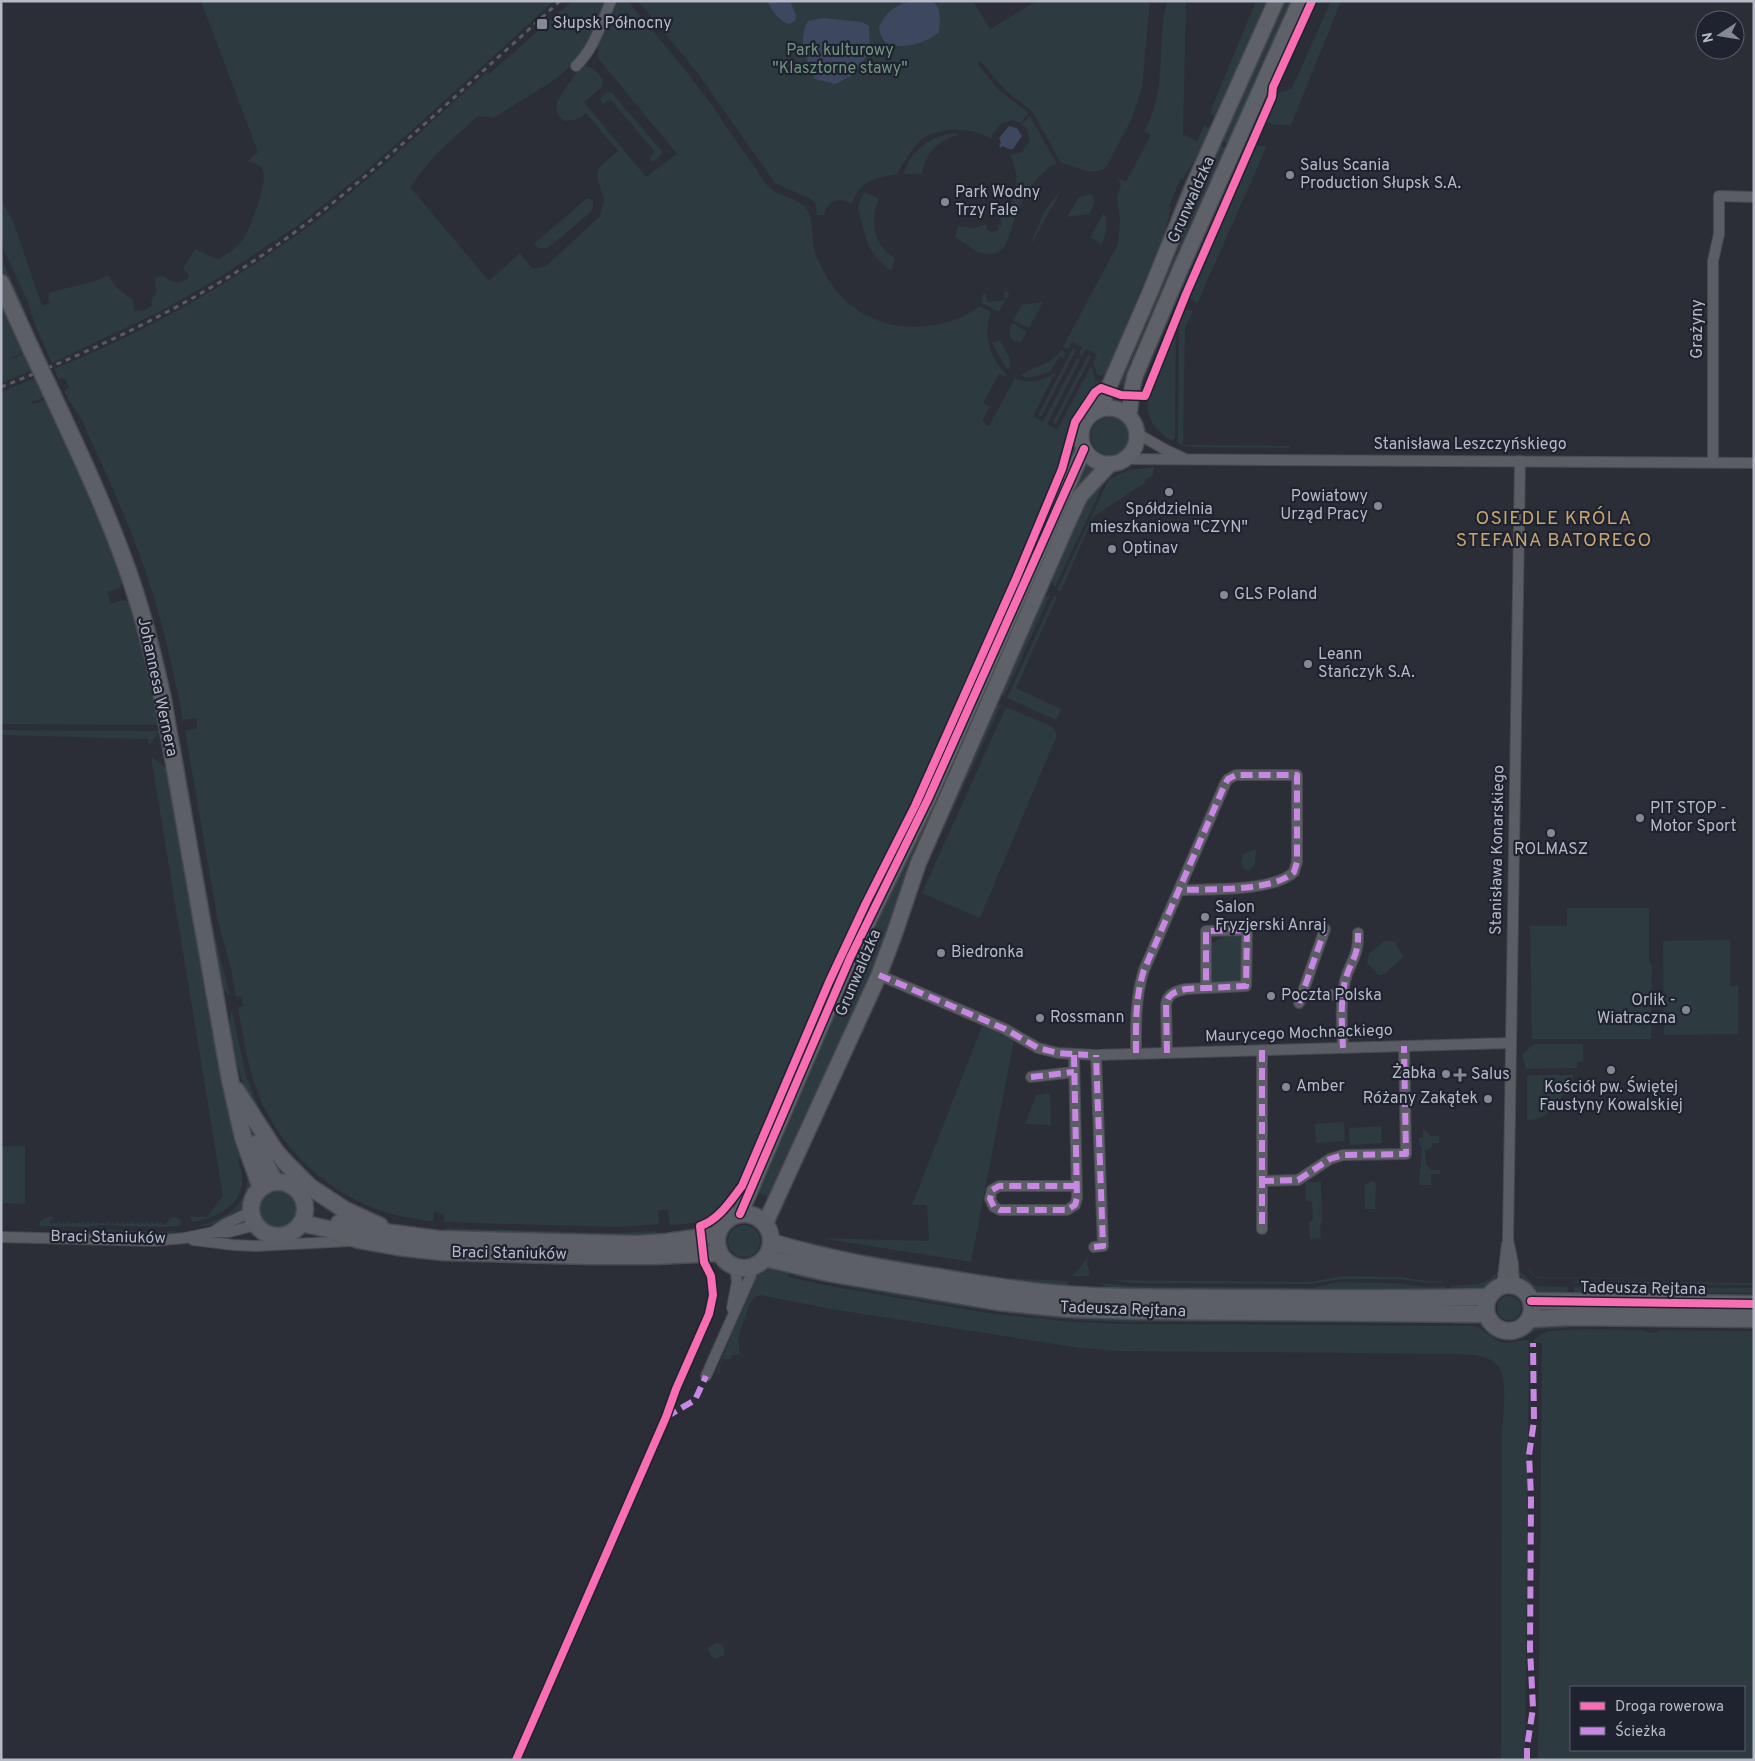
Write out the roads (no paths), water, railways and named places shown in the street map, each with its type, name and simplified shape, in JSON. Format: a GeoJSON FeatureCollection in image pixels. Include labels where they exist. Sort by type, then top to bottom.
{"type":"FeatureCollection","features":[{"type":"Feature","properties":{"kind":"main road","name":"Johannesa Wernera"},"geometry":{"type":"LineString","coordinates":[[1,283],[86,467],[135,592],[149,640],[163,703],[230,1080],[243,1137],[268,1185]]}},
{"type":"Feature","properties":{"kind":"main road"},"geometry":{"type":"LineString","coordinates":[[230,1080],[264,1136],[284,1162],[310,1186],[345,1210],[375,1223],[388,1232]]}},
{"type":"Feature","properties":{"kind":"main road"},"geometry":{"type":"LineString","coordinates":[[268,1185],[291,1185],[298,1190],[305,1205],[303,1218],[296,1230],[279,1236],[270,1235],[262,1231],[254,1218],[253,1199],[268,1185]]}},
{"type":"Feature","properties":{"kind":"main road"},"geometry":{"type":"LineString","coordinates":[[740,1214],[749,1214],[765,1224],[769,1229],[771,1242],[768,1253],[759,1263],[744,1268],[735,1267],[729,1264],[719,1253],[717,1235],[726,1221],[740,1214]]}},
{"type":"Feature","properties":{"kind":"main road","name":"Braci Staniuków"},"geometry":{"type":"LineString","coordinates":[[303,1218],[368,1230],[438,1239],[616,1244],[667,1242],[717,1235]]}},
{"type":"Feature","properties":{"kind":"main road","name":"Braci Staniuków"},"geometry":{"type":"LineString","coordinates":[[303,1218],[359,1240],[443,1252],[590,1256],[719,1253]]}},
{"type":"Feature","properties":{"kind":"main road","name":"Tadeusza Rejtana"},"geometry":{"type":"LineString","coordinates":[[771,1242],[822,1256],[876,1267],[1003,1288],[1049,1293],[1112,1297],[1432,1299],[1488,1297]]}},
{"type":"Feature","properties":{"kind":"main road","name":"Tadeusza Rejtana"},"geometry":{"type":"LineString","coordinates":[[759,1263],[1028,1306],[1069,1309],[1145,1312],[1486,1314]]}},
{"type":"Feature","properties":{"kind":"main road"},"geometry":{"type":"LineString","coordinates":[[1508,1285],[1521,1288],[1528,1294],[1532,1310],[1529,1319],[1523,1326],[1515,1330],[1506,1331],[1497,1328],[1490,1322],[1486,1314],[1485,1305],[1492,1292],[1508,1285]]}},
{"type":"Feature","properties":{"kind":"main road","name":"Tadeusza Rejtana"},"geometry":{"type":"LineString","coordinates":[[1531,1301],[1754,1304]]}},
{"type":"Feature","properties":{"kind":"main road","name":"Tadeusza Rejtana"},"geometry":{"type":"LineString","coordinates":[[1529,1319],[1570,1317],[1754,1318]]}},
{"type":"Feature","properties":{"kind":"street"},"geometry":{"type":"LineString","coordinates":[[576,66],[590,48],[611,1]]}},
{"type":"Feature","properties":{"kind":"street","name":"Grunwaldzka"},"geometry":{"type":"LineString","coordinates":[[1099,410],[1152,290],[1194,184],[1276,1]]}},
{"type":"Feature","properties":{"kind":"street","name":"Grunwaldzka"},"geometry":{"type":"LineString","coordinates":[[1129,416],[1135,376],[1300,1]]}},
{"type":"Feature","properties":{"kind":"street","name":"Grażyny"},"geometry":{"type":"LineString","coordinates":[[1713,462],[1713,261],[1719,234],[1720,196],[1754,196]]}},
{"type":"Feature","properties":{"kind":"street"},"geometry":{"type":"LineString","coordinates":[[1110,408],[1120,410],[1129,416],[1135,424],[1138,434],[1133,452],[1126,459],[1109,465],[1094,460],[1084,449],[1081,438],[1083,426],[1089,416],[1099,410],[1110,408]]}},
{"type":"Feature","properties":{"kind":"street","name":"Stanisława Leszczyńskiego"},"geometry":{"type":"LineString","coordinates":[[1138,434],[1186,459]]}},
{"type":"Feature","properties":{"kind":"street","name":"Grunwaldzka"},"geometry":{"type":"LineString","coordinates":[[740,1214],[850,958],[928,799],[1084,449]]}},
{"type":"Feature","properties":{"kind":"street","name":"Stanisława Leszczyńskiego"},"geometry":{"type":"LineString","coordinates":[[1126,459],[1520,460],[1754,463]]}},
{"type":"Feature","properties":{"kind":"street","name":"Stanisława Konarskiego"},"geometry":{"type":"LineString","coordinates":[[1508,1285],[1505,1250],[1508,1240],[1520,460]]}},
{"type":"Feature","properties":{"kind":"street","name":"Grunwaldzka"},"geometry":{"type":"LineString","coordinates":[[765,1224],[879,975],[918,864],[1068,522],[1080,496],[1109,465]]}},
{"type":"Feature","properties":{"kind":"street"},"geometry":{"type":"LineString","coordinates":[[1136,1053],[1136,1011],[1140,982],[1144,970],[1179,890],[1228,779],[1239,775],[1297,775],[1297,862],[1294,872],[1283,880],[1264,886],[1179,890]]}},
{"type":"Feature","properties":{"kind":"street"},"geometry":{"type":"LineString","coordinates":[[1325,929],[1300,999],[1343,995]]}},
{"type":"Feature","properties":{"kind":"street"},"geometry":{"type":"LineString","coordinates":[[1167,1052],[1166,1005],[1168,998],[1174,992],[1246,986],[1247,930],[1206,931],[1206,988]]}},
{"type":"Feature","properties":{"kind":"street"},"geometry":{"type":"LineString","coordinates":[[1343,1048],[1343,995],[1346,979],[1357,953],[1358,933]]}},
{"type":"Feature","properties":{"kind":"street","name":"Maurycego Mochnackiego"},"geometry":{"type":"LineString","coordinates":[[879,975],[1004,1030],[1038,1048],[1058,1054],[1092,1055],[1510,1043]]}},
{"type":"Feature","properties":{"kind":"street"},"geometry":{"type":"LineString","coordinates":[[1262,1181],[1298,1180],[1330,1159],[1343,1155],[1406,1154],[1404,1046]]}},
{"type":"Feature","properties":{"kind":"street"},"geometry":{"type":"LineString","coordinates":[[1262,1050],[1262,1229]]}},
{"type":"Feature","properties":{"kind":"street"},"geometry":{"type":"LineString","coordinates":[[1074,1055],[1077,1186],[1075,1205],[1067,1210],[1000,1210],[994,1207],[990,1199],[992,1190],[999,1186],[1077,1186]]}},
{"type":"Feature","properties":{"kind":"street"},"geometry":{"type":"LineString","coordinates":[[1092,1055],[1103,1246],[1094,1247]]}},
{"type":"Feature","properties":{"kind":"street"},"geometry":{"type":"LineString","coordinates":[[1031,1077],[1074,1072]]}},
{"type":"Feature","properties":{"kind":"street","name":"Braci Staniuków"},"geometry":{"type":"LineString","coordinates":[[1,1237],[135,1241],[185,1238],[213,1232],[225,1224],[254,1218]]}},
{"type":"Feature","properties":{"kind":"street"},"geometry":{"type":"LineString","coordinates":[[185,1238],[256,1246],[359,1240]]}},
{"type":"Feature","properties":{"kind":"street"},"geometry":{"type":"LineString","coordinates":[[706,1376],[751,1275],[759,1263]]}},
{"type":"Feature","properties":{"kind":"street"},"geometry":{"type":"LineString","coordinates":[[730,1324],[737,1282],[735,1267]]}},
{"type":"Feature","properties":{"kind":"water"},"geometry":{"type":"Polygon","coordinates":[[[767,1],[790,1],[796,15],[795,21],[789,24],[782,21],[767,1]]]}},
{"type":"Feature","properties":{"kind":"water"},"geometry":{"type":"Polygon","coordinates":[[[911,1],[927,1],[935,4],[940,15],[939,32],[935,36],[916,44],[895,46],[887,43],[879,29],[882,21],[892,10],[911,1]]]}},
{"type":"Feature","properties":{"kind":"water"},"geometry":{"type":"Polygon","coordinates":[[[823,18],[862,22],[869,26],[870,51],[853,75],[835,84],[815,79],[804,50],[803,35],[808,21],[823,18]]]}},
{"type":"Feature","properties":{"kind":"water"},"geometry":{"type":"Polygon","coordinates":[[[1009,126],[1017,128],[1022,136],[1013,149],[1002,146],[1001,148],[999,146],[1001,143],[999,138],[1009,126]]]}},
{"type":"Feature","properties":{"kind":"railway"},"geometry":{"type":"LineString","coordinates":[[1,387],[102,344],[167,312],[230,276],[286,239],[380,163],[560,1]]}},
{"type":"Feature","properties":{"kind":"place","name":"Słupsk Północny"},"geometry":{"type":"Point","coordinates":[542,24]}},
{"type":"Feature","properties":{"kind":"place","name":"Salus Scania Production Słupsk S.A."},"geometry":{"type":"Point","coordinates":[1290,175]}},
{"type":"Feature","properties":{"kind":"place","name":"Park Wodny Trzy Fale"},"geometry":{"type":"Point","coordinates":[945,202]}},
{"type":"Feature","properties":{"kind":"place","name":"Spółdzielnia mieszkaniowa \"CZYN\""},"geometry":{"type":"Point","coordinates":[1169,492]}},
{"type":"Feature","properties":{"kind":"place","name":"Powiatowy Urząd Pracy"},"geometry":{"type":"Point","coordinates":[1378,506]}},
{"type":"Feature","properties":{"kind":"place","name":"Optinav"},"geometry":{"type":"Point","coordinates":[1112,549]}},
{"type":"Feature","properties":{"kind":"place","name":"GLS Poland"},"geometry":{"type":"Point","coordinates":[1224,595]}},
{"type":"Feature","properties":{"kind":"place","name":"Leann Stańczyk S.A."},"geometry":{"type":"Point","coordinates":[1308,664]}},
{"type":"Feature","properties":{"kind":"place","name":"PIT STOP - Motor Sport"},"geometry":{"type":"Point","coordinates":[1640,818]}},
{"type":"Feature","properties":{"kind":"place","name":"ROLMASZ"},"geometry":{"type":"Point","coordinates":[1551,833]}},
{"type":"Feature","properties":{"kind":"place","name":"Salon Fryzjerski Anraj"},"geometry":{"type":"Point","coordinates":[1205,917]}},
{"type":"Feature","properties":{"kind":"place","name":"Biedronka"},"geometry":{"type":"Point","coordinates":[941,953]}},
{"type":"Feature","properties":{"kind":"place","name":"Poczta Polska"},"geometry":{"type":"Point","coordinates":[1271,996]}},
{"type":"Feature","properties":{"kind":"place","name":"Orlik - Wiatraczna"},"geometry":{"type":"Point","coordinates":[1686,1010]}},
{"type":"Feature","properties":{"kind":"place","name":"Rossmann"},"geometry":{"type":"Point","coordinates":[1040,1018]}},
{"type":"Feature","properties":{"kind":"place","name":"Kościół pw. Świętej Faustyny Kowalskiej"},"geometry":{"type":"Point","coordinates":[1611,1070]}},
{"type":"Feature","properties":{"kind":"place","name":"Żabka"},"geometry":{"type":"Point","coordinates":[1446,1074]}},
{"type":"Feature","properties":{"kind":"place","name":"Salus"},"geometry":{"type":"Point","coordinates":[1460,1075]}},
{"type":"Feature","properties":{"kind":"place","name":"Amber"},"geometry":{"type":"Point","coordinates":[1286,1087]}},
{"type":"Feature","properties":{"kind":"place","name":"Różany Zakątek"},"geometry":{"type":"Point","coordinates":[1488,1099]}},
{"type":"Feature","properties":{"kind":"district","name":"OSIEDLE KRÓLA STEFANA BATOREGO"},"geometry":{"type":"Point","coordinates":[1554,530]}},
{"type":"Feature","properties":{"kind":"park label","name":"Park kulturowy \"Klasztorne stawy\""},"geometry":{"type":"Point","coordinates":[840,60]}}]}
